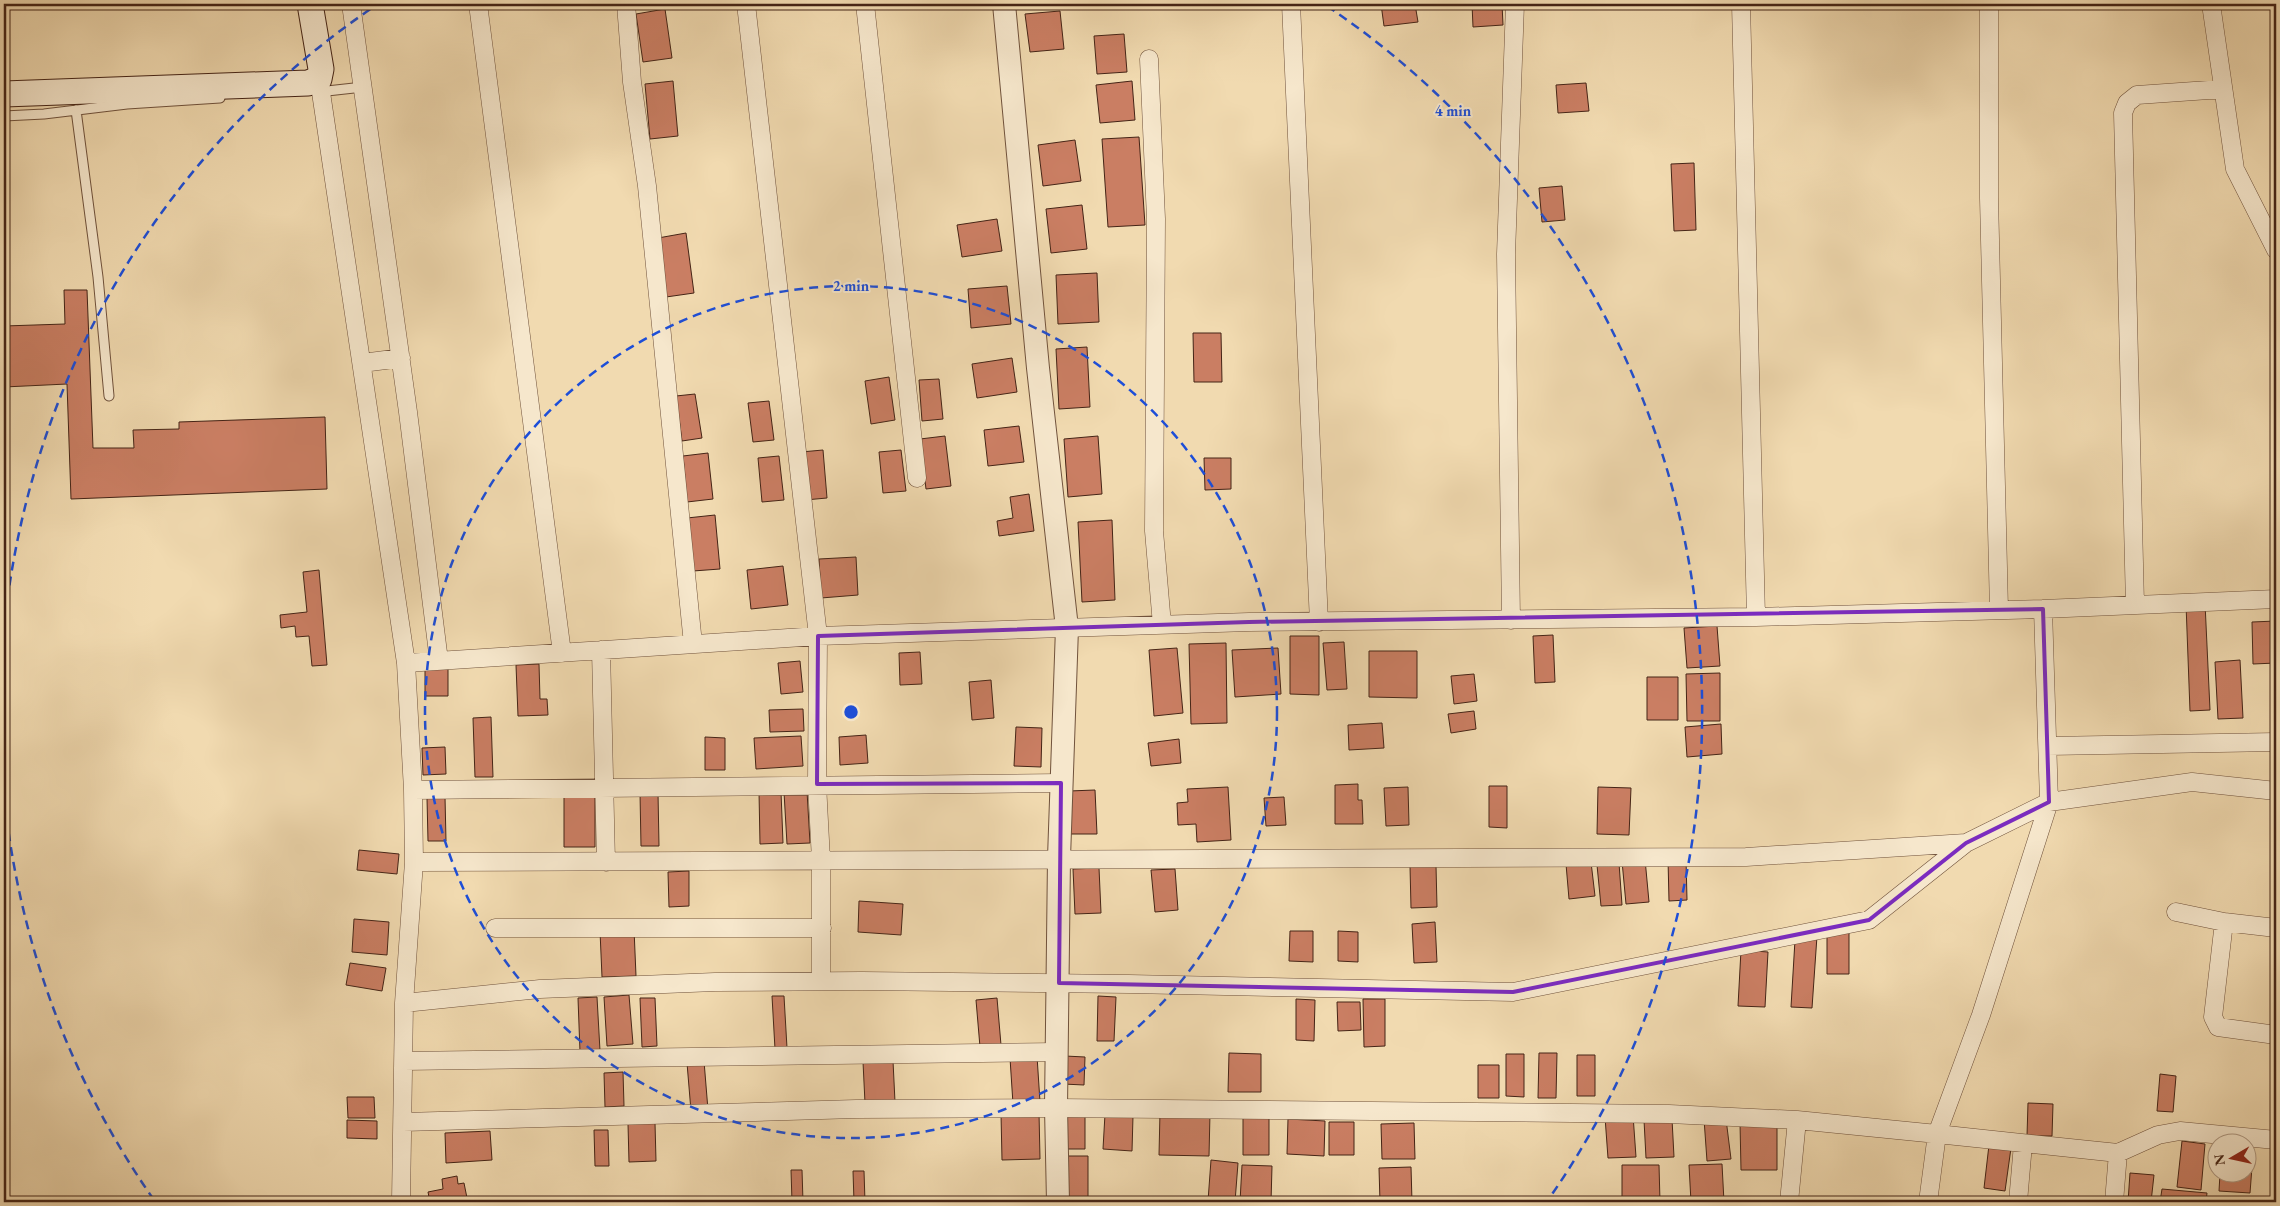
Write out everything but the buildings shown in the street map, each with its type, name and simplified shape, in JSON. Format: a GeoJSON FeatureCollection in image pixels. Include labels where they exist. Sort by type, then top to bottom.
{"type":"FeatureCollection","features":[{"type":"Feature","properties":{"kind":"main road"},"geometry":{"type":"LineString","coordinates":[[4,94],[308,83],[313,88],[320,69],[310,4]]}},
{"type":"Feature","properties":{"kind":"street"},"geometry":{"type":"LineString","coordinates":[[351,4],[401,358],[439,661]]}},
{"type":"Feature","properties":{"kind":"street"},"geometry":{"type":"LineString","coordinates":[[478,4],[562,653]]}},
{"type":"Feature","properties":{"kind":"street"},"geometry":{"type":"LineString","coordinates":[[626,4],[632,82],[647,186],[693,644]]}},
{"type":"Feature","properties":{"kind":"street"},"geometry":{"type":"LineString","coordinates":[[746,4],[818,636],[817,784],[821,860],[821,981]]}},
{"type":"Feature","properties":{"kind":"street"},"geometry":{"type":"LineString","coordinates":[[865,4],[917,478]]}},
{"type":"Feature","properties":{"kind":"street"},"geometry":{"type":"LineString","coordinates":[[1004,4],[1037,359],[1067,628],[1059,858],[1056,1108],[1058,1202]]}},
{"type":"Feature","properties":{"kind":"street"},"geometry":{"type":"LineString","coordinates":[[1291,4],[1319,622]]}},
{"type":"Feature","properties":{"kind":"street"},"geometry":{"type":"LineString","coordinates":[[1511,620],[1506,254],[1516,4]]}},
{"type":"Feature","properties":{"kind":"street"},"geometry":{"type":"LineString","coordinates":[[1741,4],[1756,617]]}},
{"type":"Feature","properties":{"kind":"street"},"geometry":{"type":"LineString","coordinates":[[1989,4],[1989,208],[1999,610]]}},
{"type":"Feature","properties":{"kind":"street"},"geometry":{"type":"LineString","coordinates":[[2211,4],[2235,169],[2276,250]]}},
{"type":"Feature","properties":{"kind":"street"},"geometry":{"type":"LineString","coordinates":[[1149,59],[1156,219],[1154,531],[1162,625]]}},
{"type":"Feature","properties":{"kind":"street"},"geometry":{"type":"LineString","coordinates":[[313,88],[362,364],[406,663],[413,790],[414,862],[404,1003],[401,1202]]}},
{"type":"Feature","properties":{"kind":"street"},"geometry":{"type":"LineString","coordinates":[[2135,605],[2123,113],[2128,103],[2138,95],[2223,89]]}},
{"type":"Feature","properties":{"kind":"street"},"geometry":{"type":"LineString","coordinates":[[362,364],[401,358]]}},
{"type":"Feature","properties":{"kind":"street"},"geometry":{"type":"LineString","coordinates":[[406,663],[818,636],[1162,625],[1756,617],[2044,609],[2276,599]]}},
{"type":"Feature","properties":{"kind":"street"},"geometry":{"type":"LineString","coordinates":[[1928,1202],[1937,1134],[1981,1015],[2049,802],[2044,609]]}},
{"type":"Feature","properties":{"kind":"street"},"geometry":{"type":"LineString","coordinates":[[602,650],[606,862]]}},
{"type":"Feature","properties":{"kind":"street"},"geometry":{"type":"LineString","coordinates":[[2048,746],[2276,742]]}},
{"type":"Feature","properties":{"kind":"street"},"geometry":{"type":"LineString","coordinates":[[413,790],[1061,782]]}},
{"type":"Feature","properties":{"kind":"street"},"geometry":{"type":"LineString","coordinates":[[404,1003],[540,989],[715,982],[821,981],[1513,992],[1869,920],[1966,843],[2049,802],[2192,782],[2276,791]]}},
{"type":"Feature","properties":{"kind":"street"},"geometry":{"type":"LineString","coordinates":[[414,862],[1059,858],[1746,857],[1966,843]]}},
{"type":"Feature","properties":{"kind":"street"},"geometry":{"type":"LineString","coordinates":[[2176,912],[2224,922],[2276,928]]}},
{"type":"Feature","properties":{"kind":"street"},"geometry":{"type":"LineString","coordinates":[[2224,922],[2214,1022],[2218,1027],[2276,1035]]}},
{"type":"Feature","properties":{"kind":"street"},"geometry":{"type":"LineString","coordinates":[[495,928],[822,928]]}},
{"type":"Feature","properties":{"kind":"street"},"geometry":{"type":"LineString","coordinates":[[404,1061],[1057,1052]]}},
{"type":"Feature","properties":{"kind":"street"},"geometry":{"type":"LineString","coordinates":[[403,1122],[856,1109],[1056,1108],[1650,1114],[1797,1120],[2118,1153],[2158,1135],[2180,1131],[2276,1140]]}},
{"type":"Feature","properties":{"kind":"street"},"geometry":{"type":"LineString","coordinates":[[1789,1202],[1797,1120]]}},
{"type":"Feature","properties":{"kind":"street"},"geometry":{"type":"LineString","coordinates":[[2018,1202],[2023,1144]]}},
{"type":"Feature","properties":{"kind":"street"},"geometry":{"type":"LineString","coordinates":[[2114,1202],[2118,1153]]}},
{"type":"Feature","properties":{"kind":"lane"},"geometry":{"type":"LineString","coordinates":[[313,88],[363,87]]}},
{"type":"Feature","properties":{"kind":"lane"},"geometry":{"type":"LineString","coordinates":[[4,116],[127,104],[234,98]]}},
{"type":"Feature","properties":{"kind":"lane"},"geometry":{"type":"LineString","coordinates":[[76,110],[98,277],[109,396]]}},
{"type":"Feature","properties":{"kind":"highlighted area"},"geometry":{"type":"Polygon","coordinates":[[[2043,609],[2049,802],[1966,843],[1869,920],[1513,992],[1059,983],[1061,783],[817,784],[818,636],[1249,622],[2043,609]]]}}]}
